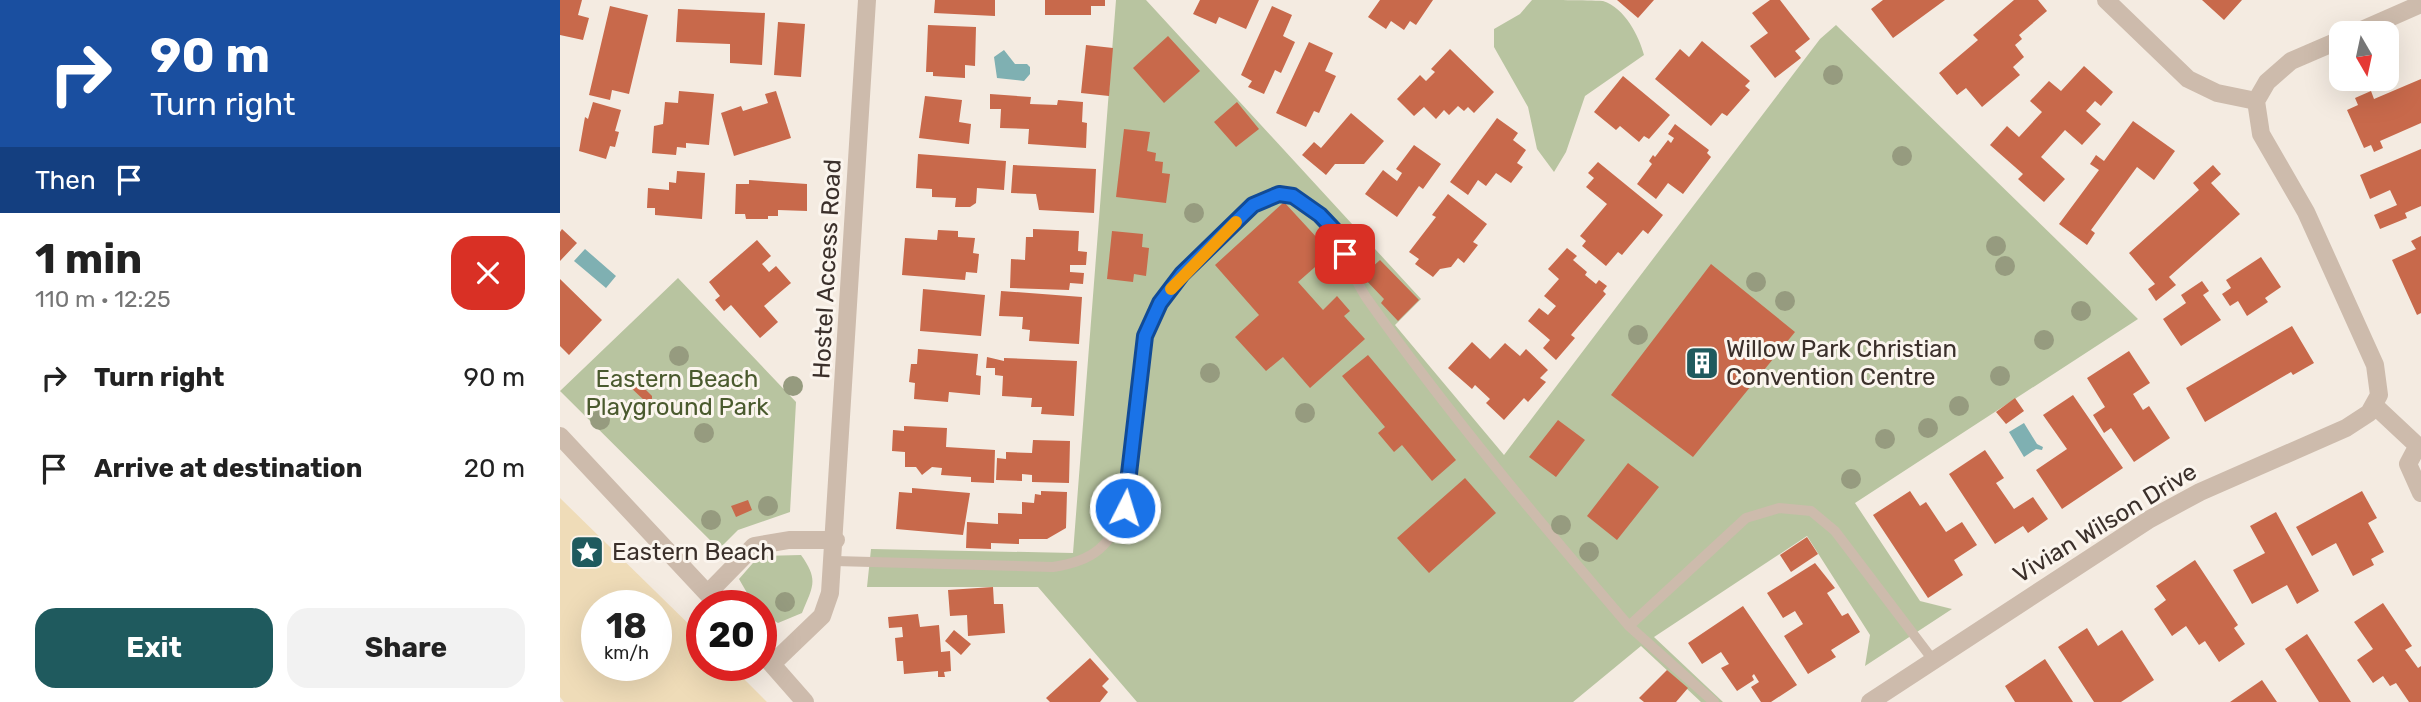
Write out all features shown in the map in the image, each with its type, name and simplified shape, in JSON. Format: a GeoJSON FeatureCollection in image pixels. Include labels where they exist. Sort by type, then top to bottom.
{"type":"FeatureCollection","features":[{"type":"Feature","properties":{"kind":"street","name":"Hostel Access Road"},"geometry":{"type":"LineString","coordinates":[[777,650],[821,616],[830,593],[835,561],[867,0]]}},
{"type":"Feature","properties":{"kind":"street"},"geometry":{"type":"LineString","coordinates":[[2106,0],[2188,79],[2217,93],[2256,101]]}},
{"type":"Feature","properties":{"kind":"street"},"geometry":{"type":"LineString","coordinates":[[2383,21],[2421,5]]}},
{"type":"Feature","properties":{"kind":"street"},"geometry":{"type":"LineString","coordinates":[[2329,45],[2291,61],[2267,82],[2256,101],[2261,134],[2306,212],[2375,365],[2380,382],[2374,405],[2419,448],[2408,464],[2421,493]]}},
{"type":"Feature","properties":{"kind":"street","name":"Vivian Wilson Drive"},"geometry":{"type":"LineString","coordinates":[[1870,702],[2150,519],[2200,492],[2346,429],[2358,422],[2374,405]]}},
{"type":"Feature","properties":{"kind":"street"},"geometry":{"type":"LineString","coordinates":[[560,436],[705,590]]}},
{"type":"Feature","properties":{"kind":"street"},"geometry":{"type":"LineString","coordinates":[[720,590],[754,547],[789,540],[836,540]]}},
{"type":"Feature","properties":{"kind":"street"},"geometry":{"type":"LineString","coordinates":[[777,670],[805,702]]}},
{"type":"Feature","properties":{"kind":"lane"},"geometry":{"type":"LineString","coordinates":[[835,561],[1053,567],[1082,563],[1098,551],[1119,524],[1125,508],[1145,336],[1160,303],[1182,274],[1253,205],[1279,194],[1293,196],[1320,215],[1337,233],[1353,275],[1407,356],[1498,474],[1629,626],[1714,702]]}},
{"type":"Feature","properties":{"kind":"lane"},"geometry":{"type":"LineString","coordinates":[[1629,626],[1746,518],[1779,508],[1811,511],[1835,531],[1933,660]]}},
{"type":"Feature","properties":{"kind":"green space"},"geometry":{"type":"Polygon","coordinates":[[[1116,0],[1146,0],[1421,299],[1395,325],[1504,455],[1820,39],[1836,25],[2138,319],[1855,503],[1920,601],[1952,609],[1865,666],[1870,635],[1807,536],[1654,637],[1723,702],[1701,702],[1641,646],[1573,702],[1137,702],[1038,587],[867,587],[871,549],[1073,553],[1116,0]]]}},
{"type":"Feature","properties":{"kind":"green space"},"geometry":{"type":"Polygon","coordinates":[[[1532,0],[1603,1],[1624,16],[1639,40],[1644,55],[1585,96],[1566,152],[1554,172],[1537,149],[1528,107],[1494,47],[1494,29],[1520,14],[1532,0]]]}},
{"type":"Feature","properties":{"kind":"green space","name":"Eastern Beach Playground Park"},"geometry":{"type":"Polygon","coordinates":[[[678,278],[796,402],[790,512],[738,530],[719,549],[560,391],[678,278]]]}},
{"type":"Feature","properties":{"kind":"green space"},"geometry":{"type":"Polygon","coordinates":[[[801,555],[812,577],[809,596],[802,613],[778,623],[777,590],[745,590],[739,579],[759,556],[801,555]]]}},
{"type":"Feature","properties":{"kind":"sand","name":"Eastern Beach"},"geometry":{"type":"Polygon","coordinates":[[[560,498],[654,590],[581,590],[581,681],[672,681],[672,608],[686,621],[686,681],[746,681],[767,702],[564,702],[560,697],[560,498]]]}},
{"type":"Feature","properties":{"kind":"water"},"geometry":{"type":"Polygon","coordinates":[[[1004,50],[1015,64],[1027,64],[1030,67],[1030,74],[1024,81],[997,78],[994,57],[1004,50]]]}},
{"type":"Feature","properties":{"kind":"water"},"geometry":{"type":"Polygon","coordinates":[[[585,249],[616,276],[606,288],[574,261],[585,249]]]}},
{"type":"Feature","properties":{"kind":"water"},"geometry":{"type":"Polygon","coordinates":[[[2024,423],[2037,444],[2043,447],[2042,450],[2036,449],[2024,457],[2009,432],[2024,423]]]}},
{"type":"Feature","properties":{"kind":"building"},"geometry":{"type":"Polygon","coordinates":[[[560,0],[582,0],[578,15],[589,18],[583,40],[560,35],[560,0]]]}},
{"type":"Feature","properties":{"kind":"building"},"geometry":{"type":"Polygon","coordinates":[[[935,0],[995,0],[995,16],[934,13],[935,0]]]}},
{"type":"Feature","properties":{"kind":"building"},"geometry":{"type":"Polygon","coordinates":[[[1045,0],[1105,0],[1105,6],[1091,6],[1091,15],[1045,15],[1045,0]]]}},
{"type":"Feature","properties":{"kind":"building"},"geometry":{"type":"Polygon","coordinates":[[[1200,0],[1259,0],[1246,29],[1219,17],[1216,24],[1193,14],[1200,0]]]}},
{"type":"Feature","properties":{"kind":"building"},"geometry":{"type":"Polygon","coordinates":[[[1380,0],[1433,0],[1416,25],[1410,21],[1404,30],[1391,21],[1386,29],[1368,17],[1380,0]]]}},
{"type":"Feature","properties":{"kind":"building"},"geometry":{"type":"Polygon","coordinates":[[[1617,0],[1654,0],[1638,18],[1617,0]]]}},
{"type":"Feature","properties":{"kind":"building"},"geometry":{"type":"Polygon","coordinates":[[[1770,0],[1780,0],[1810,39],[1795,51],[1801,58],[1775,78],[1750,46],[1768,33],[1752,13],[1770,0]]]}},
{"type":"Feature","properties":{"kind":"building"},"geometry":{"type":"Polygon","coordinates":[[[1883,0],[1945,0],[1893,38],[1871,9],[1883,0]]]}},
{"type":"Feature","properties":{"kind":"building"},"geometry":{"type":"Polygon","coordinates":[[[2014,0],[2038,0],[2047,11],[2019,35],[2022,39],[2015,45],[2024,57],[2013,67],[2020,75],[1982,107],[1966,88],[1957,95],[1939,73],[1978,40],[1973,35],[2014,0]]]}},
{"type":"Feature","properties":{"kind":"building"},"geometry":{"type":"Polygon","coordinates":[[[2202,0],[2242,0],[2224,20],[2202,0]]]}},
{"type":"Feature","properties":{"kind":"building"},"geometry":{"type":"Polygon","coordinates":[[[610,6],[648,15],[629,94],[612,90],[610,100],[589,95],[610,6]]]}},
{"type":"Feature","properties":{"kind":"building"},"geometry":{"type":"Polygon","coordinates":[[[1272,6],[1292,15],[1283,36],[1295,42],[1281,73],[1275,70],[1264,94],[1248,87],[1252,81],[1241,75],[1272,6]]]}},
{"type":"Feature","properties":{"kind":"building"},"geometry":{"type":"Polygon","coordinates":[[[678,9],[765,13],[762,65],[730,63],[730,44],[676,42],[678,9]]]}},
{"type":"Feature","properties":{"kind":"building"},"geometry":{"type":"Polygon","coordinates":[[[778,22],[805,24],[801,77],[774,75],[778,22]]]}},
{"type":"Feature","properties":{"kind":"building"},"geometry":{"type":"Polygon","coordinates":[[[928,25],[976,27],[975,66],[965,65],[965,78],[933,76],[933,72],[926,72],[928,25]]]}},
{"type":"Feature","properties":{"kind":"building"},"geometry":{"type":"Polygon","coordinates":[[[1168,36],[1200,71],[1164,103],[1133,68],[1168,36]]]}},
{"type":"Feature","properties":{"kind":"building"},"geometry":{"type":"Polygon","coordinates":[[[1702,41],[1750,81],[1745,86],[1750,90],[1727,116],[1722,113],[1711,126],[1655,79],[1680,49],[1689,57],[1702,41]]]}},
{"type":"Feature","properties":{"kind":"building"},"geometry":{"type":"Polygon","coordinates":[[[1309,42],[1333,53],[1325,71],[1336,76],[1319,113],[1314,111],[1306,127],[1276,113],[1309,42]]]}},
{"type":"Feature","properties":{"kind":"building"},"geometry":{"type":"Polygon","coordinates":[[[1086,45],[1113,48],[1109,96],[1081,93],[1086,45]]]}},
{"type":"Feature","properties":{"kind":"building"},"geometry":{"type":"Polygon","coordinates":[[[1450,49],[1494,92],[1474,113],[1468,107],[1464,111],[1458,106],[1449,115],[1444,110],[1436,119],[1424,107],[1414,116],[1397,99],[1420,75],[1426,81],[1435,72],[1431,69],[1450,49]]]}},
{"type":"Feature","properties":{"kind":"building"},"geometry":{"type":"Polygon","coordinates":[[[2084,66],[2113,92],[2101,106],[2095,101],[2086,111],[2101,124],[2082,145],[2065,130],[2041,157],[2065,179],[2044,202],[2018,179],[2023,174],[1990,145],[2007,126],[2019,137],[2042,112],[2030,101],[2049,81],[2061,91],[2084,66]]]}},
{"type":"Feature","properties":{"kind":"building"},"geometry":{"type":"Polygon","coordinates":[[[1623,76],[1670,115],[1649,139],[1644,136],[1639,142],[1620,126],[1616,130],[1594,112],[1623,76]]]}},
{"type":"Feature","properties":{"kind":"building"},"geometry":{"type":"Polygon","coordinates":[[[2421,79],[2421,123],[2380,141],[2383,148],[2374,152],[2371,145],[2364,148],[2347,110],[2358,105],[2355,98],[2371,91],[2374,99],[2399,91],[2399,88],[2421,79]]]}},
{"type":"Feature","properties":{"kind":"building"},"geometry":{"type":"Polygon","coordinates":[[[679,91],[714,94],[709,145],[686,143],[686,148],[677,147],[676,155],[652,153],[654,126],[663,124],[665,102],[678,103],[679,91]]]}},
{"type":"Feature","properties":{"kind":"building"},"geometry":{"type":"Polygon","coordinates":[[[776,91],[791,138],[734,156],[721,113],[741,106],[743,111],[768,103],[765,94],[776,91]]]}},
{"type":"Feature","properties":{"kind":"building"},"geometry":{"type":"Polygon","coordinates":[[[990,94],[1031,97],[1030,104],[1057,105],[1058,100],[1083,102],[1082,122],[1087,123],[1086,148],[1028,144],[1029,129],[1000,128],[1001,109],[990,109],[990,94]]]}},
{"type":"Feature","properties":{"kind":"building"},"geometry":{"type":"Polygon","coordinates":[[[925,96],[962,100],[959,122],[971,124],[969,144],[919,138],[925,96]]]}},
{"type":"Feature","properties":{"kind":"building"},"geometry":{"type":"Polygon","coordinates":[[[593,102],[621,110],[615,131],[619,132],[615,147],[610,146],[606,159],[579,151],[585,117],[588,119],[593,102]]]}},
{"type":"Feature","properties":{"kind":"building"},"geometry":{"type":"Polygon","coordinates":[[[1237,102],[1259,129],[1236,147],[1214,122],[1237,102]]]}},
{"type":"Feature","properties":{"kind":"building"},"geometry":{"type":"Polygon","coordinates":[[[1351,113],[1384,141],[1364,164],[1335,164],[1326,175],[1302,155],[1314,142],[1321,148],[1351,113]]]}},
{"type":"Feature","properties":{"kind":"building"},"geometry":{"type":"Polygon","coordinates":[[[1497,118],[1518,133],[1513,140],[1526,150],[1517,163],[1523,167],[1511,183],[1496,173],[1486,186],[1478,180],[1468,195],[1450,182],[1497,118]]]}},
{"type":"Feature","properties":{"kind":"building"},"geometry":{"type":"Polygon","coordinates":[[[2133,121],[2175,151],[2154,180],[2137,167],[2091,230],[2095,233],[2087,245],[2059,224],[2099,170],[2090,164],[2096,155],[2104,161],[2133,121]]]}},
{"type":"Feature","properties":{"kind":"building"},"geometry":{"type":"Polygon","coordinates":[[[1675,124],[1709,150],[1707,153],[1711,157],[1683,194],[1668,183],[1656,199],[1637,184],[1652,164],[1649,161],[1653,155],[1655,157],[1668,140],[1671,143],[1674,138],[1668,134],[1675,124]]]}},
{"type":"Feature","properties":{"kind":"building"},"geometry":{"type":"Polygon","coordinates":[[[1124,129],[1150,132],[1147,151],[1156,153],[1155,161],[1163,162],[1162,173],[1170,174],[1166,203],[1116,197],[1124,129]]]}},
{"type":"Feature","properties":{"kind":"building"},"geometry":{"type":"Polygon","coordinates":[[[1414,145],[1441,164],[1423,189],[1419,186],[1397,217],[1365,194],[1383,170],[1397,181],[1402,173],[1396,169],[1414,145]]]}},
{"type":"Feature","properties":{"kind":"building"},"geometry":{"type":"Polygon","coordinates":[[[2421,149],[2421,206],[2405,213],[2407,218],[2380,229],[2374,215],[2397,205],[2390,190],[2370,199],[2360,175],[2421,149]]]}},
{"type":"Feature","properties":{"kind":"building"},"geometry":{"type":"Polygon","coordinates":[[[918,154],[1006,161],[1004,190],[977,188],[976,203],[970,207],[955,207],[956,198],[932,197],[932,189],[916,188],[918,154]]]}},
{"type":"Feature","properties":{"kind":"building"},"geometry":{"type":"Polygon","coordinates":[[[1598,162],[1663,215],[1648,234],[1643,230],[1622,255],[1618,252],[1606,266],[1582,246],[1586,241],[1580,236],[1607,204],[1586,187],[1594,178],[1588,173],[1598,162]]]}},
{"type":"Feature","properties":{"kind":"building"},"geometry":{"type":"Polygon","coordinates":[[[1013,165],[1096,169],[1094,213],[1039,210],[1036,194],[1011,193],[1013,165]]]}},
{"type":"Feature","properties":{"kind":"building"},"geometry":{"type":"Polygon","coordinates":[[[2213,165],[2221,174],[2211,183],[2240,214],[2169,277],[2176,285],[2156,301],[2148,289],[2155,284],[2129,253],[2199,190],[2193,183],[2213,165]]]}},
{"type":"Feature","properties":{"kind":"building"},"geometry":{"type":"Polygon","coordinates":[[[677,171],[705,173],[702,219],[655,215],[655,208],[647,208],[648,188],[669,190],[669,182],[676,183],[677,171]]]}},
{"type":"Feature","properties":{"kind":"building"},"geometry":{"type":"Polygon","coordinates":[[[749,180],[807,184],[807,211],[778,210],[778,216],[768,216],[768,219],[746,219],[745,214],[735,214],[736,184],[749,184],[749,180]]]}},
{"type":"Feature","properties":{"kind":"building"},"geometry":{"type":"Polygon","coordinates":[[[1448,194],[1487,224],[1473,242],[1478,245],[1464,263],[1458,258],[1451,267],[1440,269],[1433,277],[1415,264],[1419,259],[1409,252],[1436,217],[1432,215],[1448,194]]]}},
{"type":"Feature","properties":{"kind":"building"},"geometry":{"type":"Polygon","coordinates":[[[1284,202],[1331,253],[1298,282],[1323,310],[1337,296],[1350,311],[1344,316],[1365,339],[1310,388],[1283,357],[1266,371],[1235,337],[1259,315],[1215,265],[1284,202]]]}},
{"type":"Feature","properties":{"kind":"building"},"geometry":{"type":"Polygon","coordinates":[[[562,229],[577,243],[560,261],[560,232],[562,229]]]}},
{"type":"Feature","properties":{"kind":"building"},"geometry":{"type":"Polygon","coordinates":[[[1033,229],[1079,231],[1078,251],[1087,252],[1086,265],[1070,265],[1070,272],[1084,273],[1083,284],[1070,283],[1069,290],[1010,288],[1011,259],[1025,260],[1026,237],[1033,237],[1033,229]]]}},
{"type":"Feature","properties":{"kind":"building"},"geometry":{"type":"Polygon","coordinates":[[[938,230],[958,231],[958,237],[975,238],[973,253],[979,254],[977,273],[966,272],[965,280],[902,275],[905,238],[937,240],[938,230]]]}},
{"type":"Feature","properties":{"kind":"building"},"geometry":{"type":"Polygon","coordinates":[[[1112,231],[1143,234],[1142,247],[1149,248],[1146,276],[1134,274],[1133,282],[1107,279],[1112,231]]]}},
{"type":"Feature","properties":{"kind":"building"},"geometry":{"type":"Polygon","coordinates":[[[2421,236],[2421,313],[2417,315],[2392,260],[2416,249],[2411,241],[2421,236]]]}},
{"type":"Feature","properties":{"kind":"building"},"geometry":{"type":"Polygon","coordinates":[[[757,240],[771,256],[762,264],[769,272],[776,266],[791,283],[764,306],[778,322],[760,338],[731,305],[724,311],[715,300],[720,296],[709,282],[757,240]]]}},
{"type":"Feature","properties":{"kind":"building"},"geometry":{"type":"Polygon","coordinates":[[[1567,248],[1577,256],[1573,260],[1587,272],[1585,275],[1596,284],[1599,280],[1607,286],[1603,291],[1606,294],[1571,335],[1575,338],[1556,360],[1543,348],[1550,340],[1528,321],[1539,308],[1548,315],[1556,306],[1544,296],[1559,279],[1548,269],[1567,248]]]}},
{"type":"Feature","properties":{"kind":"building"},"geometry":{"type":"Polygon","coordinates":[[[2261,257],[2281,287],[2265,298],[2268,302],[2247,316],[2238,301],[2230,306],[2222,294],[2231,288],[2226,280],[2261,257]]]}},
{"type":"Feature","properties":{"kind":"building"},"geometry":{"type":"Polygon","coordinates":[[[1380,260],[1419,300],[1398,321],[1381,303],[1384,299],[1362,276],[1380,260]]]}},
{"type":"Feature","properties":{"kind":"building","name":"Willow Park Christian Convention Centre"},"geometry":{"type":"Polygon","coordinates":[[[1711,264],[1795,332],[1693,457],[1611,395],[1711,264]]]}},
{"type":"Feature","properties":{"kind":"building"},"geometry":{"type":"Polygon","coordinates":[[[560,279],[602,320],[569,355],[560,346],[560,279]]]}},
{"type":"Feature","properties":{"kind":"building"},"geometry":{"type":"Polygon","coordinates":[[[2202,281],[2209,291],[2203,295],[2221,320],[2181,346],[2163,319],[2186,303],[2181,295],[2202,281]]]}},
{"type":"Feature","properties":{"kind":"building"},"geometry":{"type":"Polygon","coordinates":[[[923,289],[985,295],[981,336],[920,331],[923,289]]]}},
{"type":"Feature","properties":{"kind":"building"},"geometry":{"type":"Polygon","coordinates":[[[1001,291],[1082,297],[1079,344],[1029,341],[1030,330],[1022,329],[1023,317],[999,316],[1001,291]]]}},
{"type":"Feature","properties":{"kind":"building"},"geometry":{"type":"Polygon","coordinates":[[[2292,326],[2314,363],[2293,375],[2291,372],[2205,422],[2186,388],[2292,326]]]}},
{"type":"Feature","properties":{"kind":"building"},"geometry":{"type":"Polygon","coordinates":[[[1472,342],[1490,359],[1505,343],[1520,356],[1526,349],[1548,370],[1540,378],[1546,382],[1528,402],[1524,398],[1504,420],[1486,403],[1490,399],[1475,385],[1472,389],[1448,368],[1472,342]]]}},
{"type":"Feature","properties":{"kind":"building"},"geometry":{"type":"Polygon","coordinates":[[[918,349],[978,354],[976,375],[981,376],[980,395],[949,392],[948,402],[914,399],[915,383],[909,382],[911,364],[917,364],[918,349]]]}},
{"type":"Feature","properties":{"kind":"building"},"geometry":{"type":"Polygon","coordinates":[[[2129,351],[2150,383],[2133,394],[2143,410],[2149,406],[2170,438],[2134,462],[2111,428],[2104,433],[2093,415],[2105,407],[2087,378],[2129,351]]]}},
{"type":"Feature","properties":{"kind":"building"},"geometry":{"type":"Polygon","coordinates":[[[1368,355],[1456,460],[1432,481],[1402,445],[1394,452],[1378,433],[1385,427],[1342,376],[1368,355]]]}},
{"type":"Feature","properties":{"kind":"building"},"geometry":{"type":"Polygon","coordinates":[[[987,357],[1004,361],[1004,358],[1077,361],[1074,416],[1041,414],[1042,407],[1031,407],[1032,398],[1002,396],[1003,376],[995,375],[995,368],[986,368],[987,357]]]}},
{"type":"Feature","properties":{"kind":"building"},"geometry":{"type":"Polygon","coordinates":[[[635,379],[652,396],[652,402],[646,402],[628,385],[629,380],[635,379]]]}},
{"type":"Feature","properties":{"kind":"building"},"geometry":{"type":"Polygon","coordinates":[[[2073,395],[2123,468],[2062,509],[2036,470],[2067,449],[2043,415],[2073,395]]]}},
{"type":"Feature","properties":{"kind":"building"},"geometry":{"type":"Polygon","coordinates":[[[2015,398],[2024,411],[2006,424],[1996,412],[2015,398]]]}},
{"type":"Feature","properties":{"kind":"building"},"geometry":{"type":"Polygon","coordinates":[[[1558,420],[1585,440],[1556,477],[1529,457],[1558,420]]]}},
{"type":"Feature","properties":{"kind":"building"},"geometry":{"type":"Polygon","coordinates":[[[904,426],[947,428],[946,447],[995,450],[994,483],[971,482],[971,477],[941,475],[942,468],[932,467],[922,475],[916,467],[905,467],[905,452],[892,451],[893,430],[904,431],[904,426]]]}},
{"type":"Feature","properties":{"kind":"building"},"geometry":{"type":"Polygon","coordinates":[[[1033,440],[1070,441],[1069,483],[1032,482],[1032,475],[1022,474],[1022,481],[996,480],[997,458],[1006,459],[1006,452],[1032,453],[1033,440]]]}},
{"type":"Feature","properties":{"kind":"building"},"geometry":{"type":"Polygon","coordinates":[[[1985,450],[2004,478],[1996,483],[2014,509],[2033,497],[2048,519],[2028,533],[2023,526],[1995,544],[1949,474],[1985,450]]]}},
{"type":"Feature","properties":{"kind":"building"},"geometry":{"type":"Polygon","coordinates":[[[1628,463],[1659,487],[1617,540],[1587,516],[1628,463]]]}},
{"type":"Feature","properties":{"kind":"building"},"geometry":{"type":"Polygon","coordinates":[[[1465,478],[1496,513],[1429,573],[1397,538],[1465,478]]]}},
{"type":"Feature","properties":{"kind":"building"},"geometry":{"type":"Polygon","coordinates":[[[912,488],[970,493],[963,535],[896,529],[899,492],[912,493],[912,488]]]}},
{"type":"Feature","properties":{"kind":"building"},"geometry":{"type":"Polygon","coordinates":[[[1041,491],[1067,492],[1066,528],[1047,539],[1019,539],[1019,544],[991,543],[991,549],[966,548],[967,522],[998,524],[998,513],[1022,514],[1022,502],[1034,503],[1035,494],[1041,495],[1041,491]]]}},
{"type":"Feature","properties":{"kind":"building"},"geometry":{"type":"Polygon","coordinates":[[[1910,491],[1920,506],[1926,502],[1946,532],[1962,522],[1977,545],[1954,560],[1963,575],[1928,598],[1873,515],[1910,491]]]}},
{"type":"Feature","properties":{"kind":"building"},"geometry":{"type":"Polygon","coordinates":[[[2362,491],[2377,518],[2368,523],[2384,552],[2371,559],[2374,565],[2353,576],[2336,543],[2312,556],[2296,527],[2362,491]]]}},
{"type":"Feature","properties":{"kind":"building"},"geometry":{"type":"Polygon","coordinates":[[[748,500],[752,510],[736,517],[731,506],[748,500]]]}},
{"type":"Feature","properties":{"kind":"building"},"geometry":{"type":"Polygon","coordinates":[[[2276,512],[2319,591],[2297,604],[2287,585],[2252,604],[2233,570],[2265,553],[2250,526],[2276,512]]]}},
{"type":"Feature","properties":{"kind":"building"},"geometry":{"type":"Polygon","coordinates":[[[1807,537],[1818,554],[1791,572],[1780,555],[1807,537]]]}},
{"type":"Feature","properties":{"kind":"building"},"geometry":{"type":"Polygon","coordinates":[[[2195,560],[2238,625],[2234,628],[2245,644],[2219,662],[2205,641],[2199,645],[2186,626],[2172,636],[2154,609],[2166,600],[2156,586],[2195,560]]]}},
{"type":"Feature","properties":{"kind":"building"},"geometry":{"type":"Polygon","coordinates":[[[1815,563],[1835,588],[1827,593],[1842,616],[1848,613],[1860,632],[1831,650],[1836,657],[1808,674],[1784,636],[1803,624],[1795,611],[1783,618],[1767,593],[1815,563]]]}},
{"type":"Feature","properties":{"kind":"building"},"geometry":{"type":"Polygon","coordinates":[[[993,587],[994,604],[1003,604],[1005,633],[968,636],[967,615],[950,616],[948,590],[993,587]]]}},
{"type":"Feature","properties":{"kind":"building"},"geometry":{"type":"Polygon","coordinates":[[[2383,603],[2412,646],[2405,650],[2418,668],[2421,666],[2421,702],[2409,702],[2396,683],[2390,686],[2383,676],[2373,683],[2357,660],[2373,649],[2354,622],[2383,603]]]}},
{"type":"Feature","properties":{"kind":"building"},"geometry":{"type":"Polygon","coordinates":[[[1743,606],[1797,685],[1771,702],[1761,702],[1751,687],[1759,682],[1754,674],[1754,680],[1737,691],[1721,668],[1729,664],[1721,652],[1702,664],[1688,643],[1743,606]]]}},
{"type":"Feature","properties":{"kind":"building"},"geometry":{"type":"Polygon","coordinates":[[[918,614],[920,627],[939,625],[941,652],[950,651],[951,671],[944,672],[945,677],[938,677],[938,671],[904,674],[903,661],[897,661],[895,638],[903,637],[902,627],[889,628],[888,617],[918,614]]]}},
{"type":"Feature","properties":{"kind":"building"},"geometry":{"type":"Polygon","coordinates":[[[2087,628],[2098,646],[2122,630],[2154,680],[2121,702],[2094,702],[2058,647],[2087,628]]]}},
{"type":"Feature","properties":{"kind":"building"},"geometry":{"type":"Polygon","coordinates":[[[954,630],[971,644],[961,655],[945,641],[954,630]]]}},
{"type":"Feature","properties":{"kind":"building"},"geometry":{"type":"Polygon","coordinates":[[[2307,634],[2351,702],[2319,702],[2285,649],[2307,634]]]}},
{"type":"Feature","properties":{"kind":"building"},"geometry":{"type":"Polygon","coordinates":[[[1090,658],[1109,679],[1102,686],[1108,692],[1100,702],[1050,702],[1046,698],[1090,658]]]}},
{"type":"Feature","properties":{"kind":"building"},"geometry":{"type":"Polygon","coordinates":[[[2045,659],[2073,702],[2015,702],[2005,686],[2045,659]]]}},
{"type":"Feature","properties":{"kind":"building"},"geometry":{"type":"Polygon","coordinates":[[[1667,670],[1688,688],[1676,702],[1644,702],[1639,698],[1667,670]]]}},
{"type":"Feature","properties":{"kind":"building"},"geometry":{"type":"Polygon","coordinates":[[[2262,680],[2277,702],[2230,702],[2262,680]]]}},
{"type":"Feature","properties":{"kind":"slow traffic"},"geometry":{"type":"LineString","coordinates":[[1171,289],[1182,274],[1236,222]]}},
{"type":"Feature","properties":{"kind":"place","name":"Willow Park Christian Convention Centre"},"geometry":{"type":"Point","coordinates":[1702,363]}},
{"type":"Feature","properties":{"kind":"place","name":"Eastern Beach"},"geometry":{"type":"Point","coordinates":[587,552]}},
{"type":"Feature","properties":{"kind":"route"},"geometry":{"type":"LineString","coordinates":[[1125,508],[1145,336],[1160,303],[1182,274],[1253,205],[1265,197],[1279,194],[1293,196],[1320,215],[1337,233],[1345,254]]}}]}
